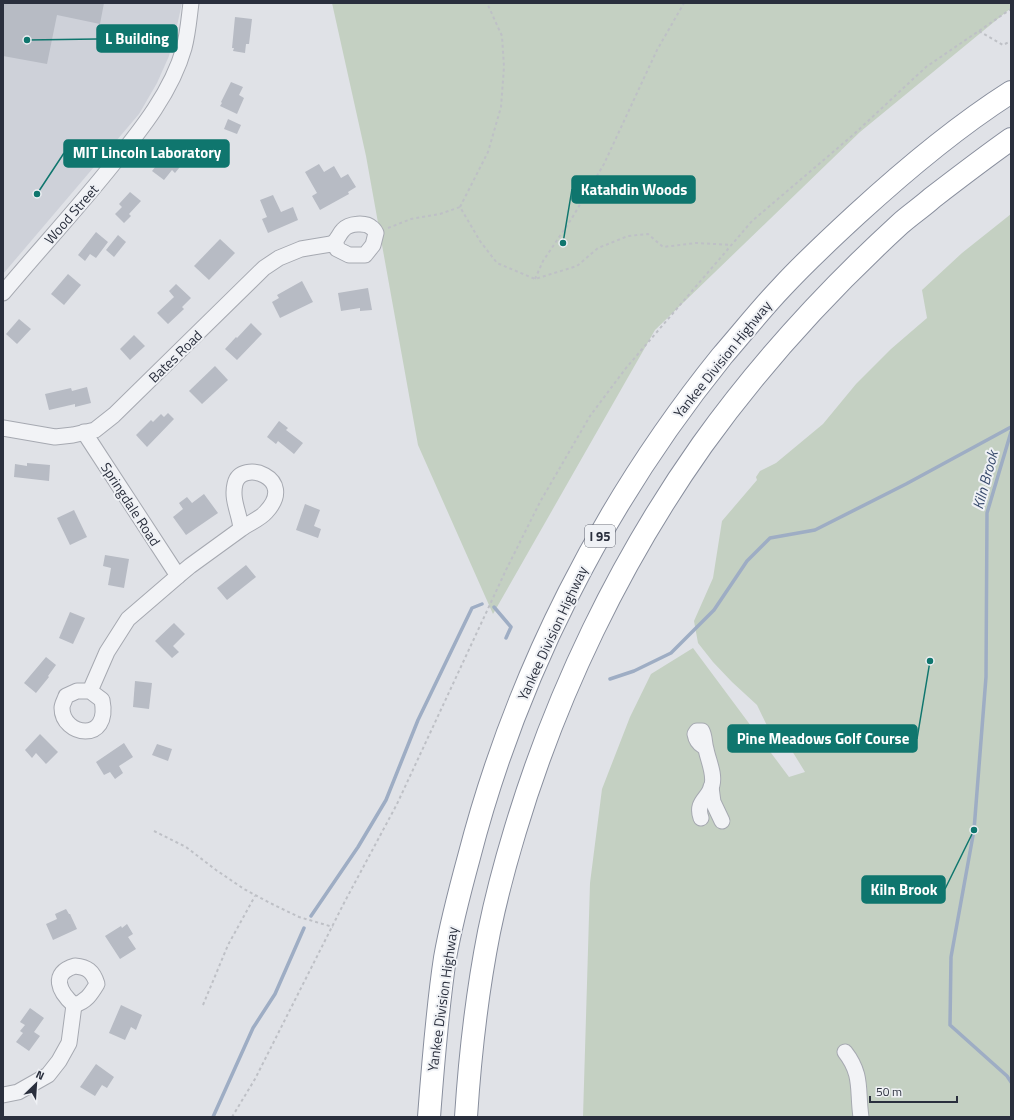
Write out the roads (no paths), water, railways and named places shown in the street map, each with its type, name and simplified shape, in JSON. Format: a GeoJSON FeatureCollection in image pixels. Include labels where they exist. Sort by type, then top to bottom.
{"type":"FeatureCollection","features":[{"type":"Feature","properties":{"kind":"highway","name":"Yankee Division Highway"},"geometry":{"type":"LineString","coordinates":[[429,1117],[433,1065],[445,958],[454,914],[478,820],[513,717],[554,622],[593,548],[634,478],[670,425],[748,324],[782,287],[834,236],[904,172],[951,134],[1011,92]]}},
{"type":"Feature","properties":{"kind":"highway","name":"I 95"},"geometry":{"type":"LineString","coordinates":[[466,1117],[472,1050],[482,971],[490,929],[509,851],[527,790],[549,732],[581,654],[608,599],[662,506],[704,442],[755,377],[800,325],[827,295],[903,222],[1011,138]]}},
{"type":"Feature","properties":{"kind":"street","name":"Wood Street"},"geometry":{"type":"LineString","coordinates":[[3,293],[84,200],[129,145],[150,115],[171,81],[184,49],[191,3]]}},
{"type":"Feature","properties":{"kind":"street"},"geometry":{"type":"LineString","coordinates":[[362,224],[372,227],[376,233],[373,245],[365,256],[349,255],[338,249],[336,242],[342,230],[348,225],[362,224]]}},
{"type":"Feature","properties":{"kind":"street","name":"Bates Road"},"geometry":{"type":"LineString","coordinates":[[3,428],[55,438],[95,430],[114,415],[264,268],[279,258],[301,249],[336,242]]}},
{"type":"Feature","properties":{"kind":"street","name":"Springdale Road"},"geometry":{"type":"LineString","coordinates":[[84,432],[178,576]]}},
{"type":"Feature","properties":{"kind":"street"},"geometry":{"type":"LineString","coordinates":[[90,691],[107,652],[128,619],[190,566],[241,530]]}},
{"type":"Feature","properties":{"kind":"street"},"geometry":{"type":"LineString","coordinates":[[703,746],[698,743],[696,739],[695,734],[698,731],[702,731],[705,738],[705,747],[712,776],[711,787],[713,802],[722,821]]}},
{"type":"Feature","properties":{"kind":"street"},"geometry":{"type":"LineString","coordinates":[[701,818],[698,811],[702,801],[711,787]]}},
{"type":"Feature","properties":{"kind":"street"},"geometry":{"type":"LineString","coordinates":[[3,1095],[18,1092],[48,1075],[69,1043],[74,1005]]}},
{"type":"Feature","properties":{"kind":"street"},"geometry":{"type":"LineString","coordinates":[[846,1052],[852,1061],[859,1083],[861,1117]]}},
{"type":"Feature","properties":{"kind":"waterway"},"geometry":{"type":"LineString","coordinates":[[610,679],[634,671],[671,653],[714,610],[747,561],[770,538],[815,530],[906,484],[1011,427]]}},
{"type":"Feature","properties":{"kind":"waterway","name":"Kiln Brook"},"geometry":{"type":"LineString","coordinates":[[1011,432],[987,513],[986,677],[974,830],[951,957],[950,1025],[1007,1076],[1011,1082]]}},
{"type":"Feature","properties":{"kind":"waterway"},"geometry":{"type":"LineString","coordinates":[[311,916],[358,847],[386,800],[418,720],[472,608],[482,604]]}},
{"type":"Feature","properties":{"kind":"waterway"},"geometry":{"type":"LineString","coordinates":[[494,607],[511,627],[506,638]]}},
{"type":"Feature","properties":{"kind":"waterway"},"geometry":{"type":"LineString","coordinates":[[213,1117],[253,1028],[275,994],[304,928]]}},
{"type":"Feature","properties":{"kind":"place","name":"L Building"},"geometry":{"type":"Point","coordinates":[27,40]}},
{"type":"Feature","properties":{"kind":"place","name":"MIT Lincoln Laboratory"},"geometry":{"type":"Point","coordinates":[37,194]}},
{"type":"Feature","properties":{"kind":"place","name":"Katahdin Woods"},"geometry":{"type":"Point","coordinates":[563,243]}},
{"type":"Feature","properties":{"kind":"place","name":"Pine Meadows Golf Course"},"geometry":{"type":"Point","coordinates":[930,661]}},
{"type":"Feature","properties":{"kind":"place","name":"Kiln Brook"},"geometry":{"type":"Point","coordinates":[974,830]}}]}
